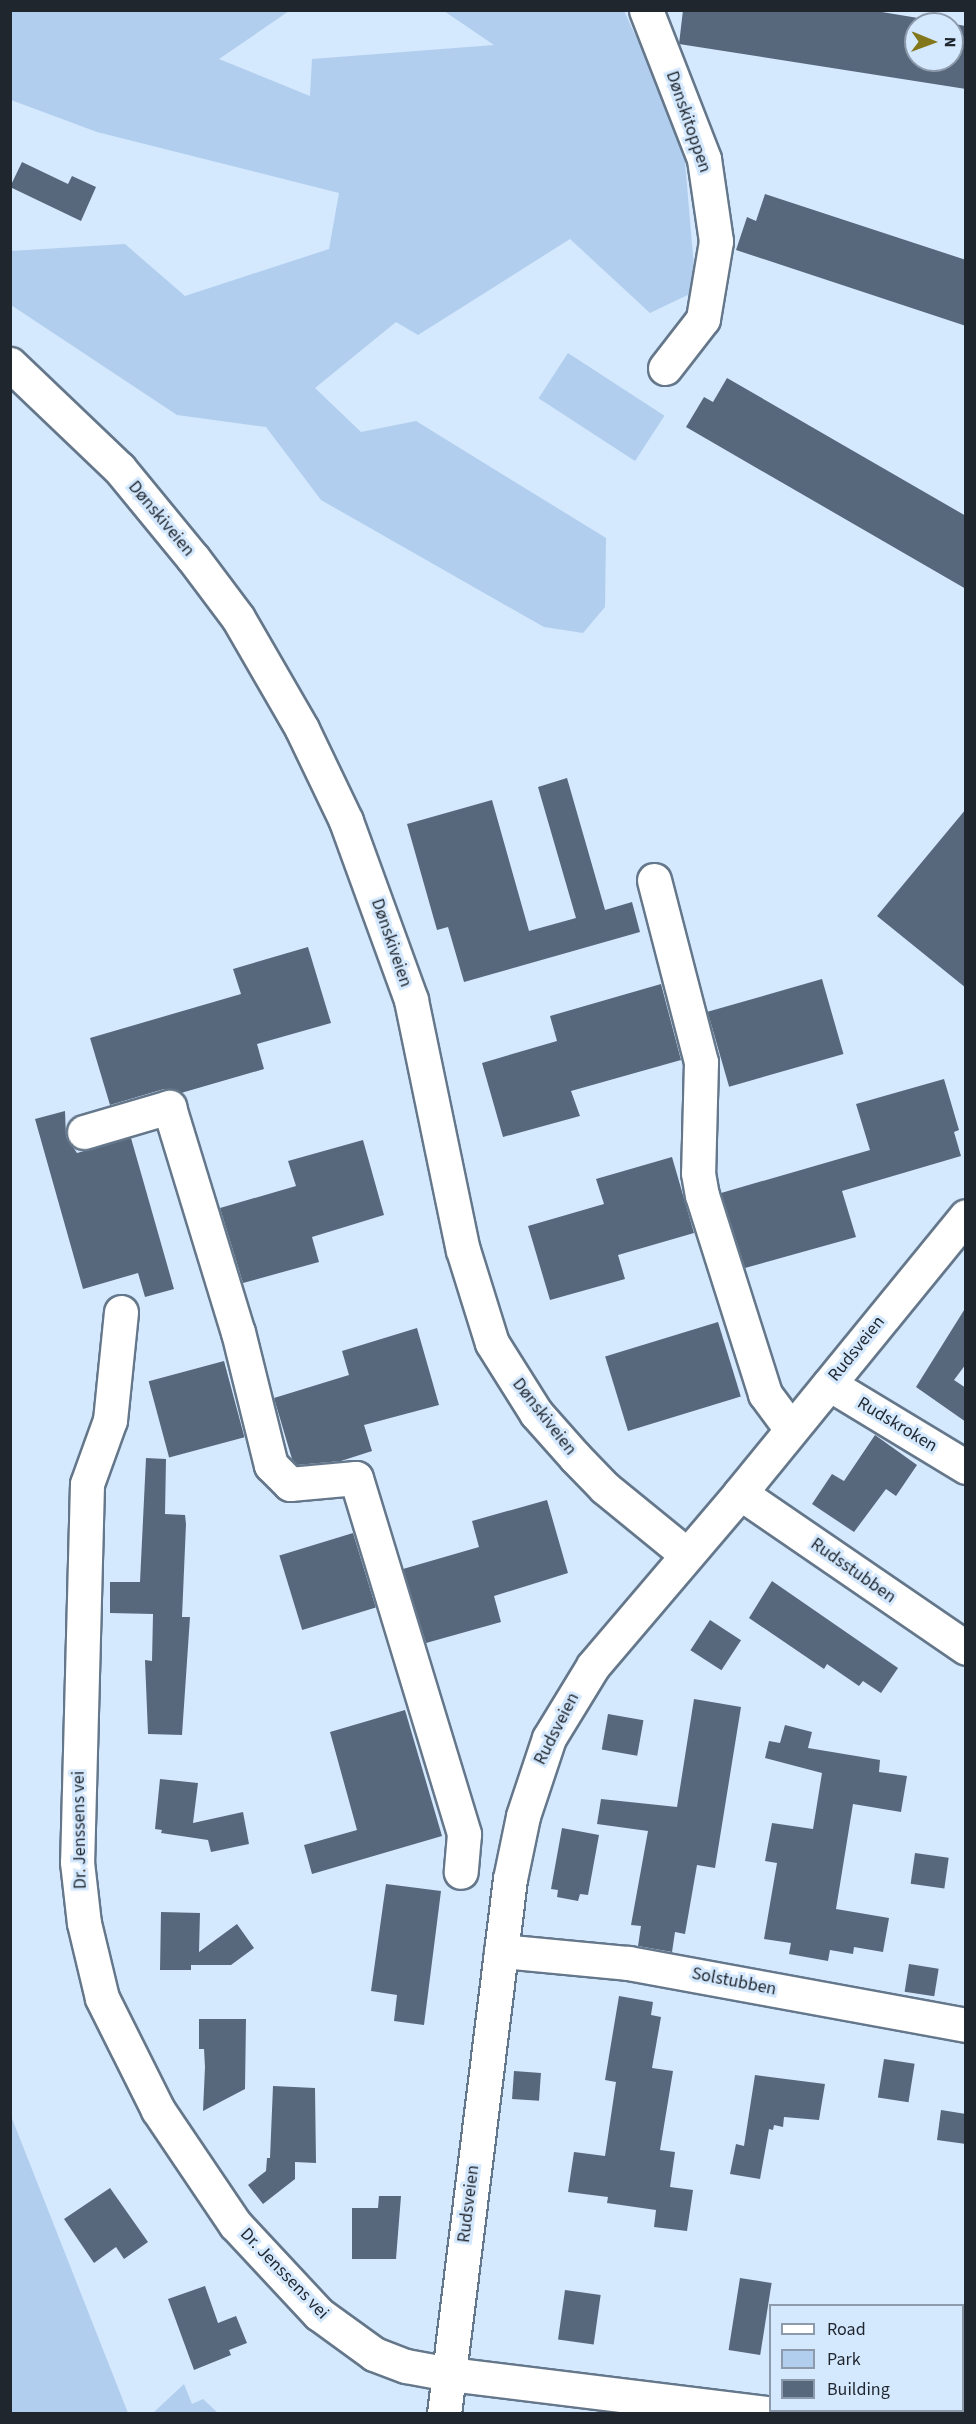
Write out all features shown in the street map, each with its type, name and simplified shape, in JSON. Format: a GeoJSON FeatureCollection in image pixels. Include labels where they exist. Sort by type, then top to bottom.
{"type":"FeatureCollection","features":[{"type":"Feature","properties":{"kind":"street","name":"Dønskitoppen"},"geometry":{"type":"LineString","coordinates":[[646,10],[704,159],[716,241],[703,319],[665,368]]}},
{"type":"Feature","properties":{"kind":"street","name":"Dønskiveien"},"geometry":{"type":"LineString","coordinates":[[10,364],[119,468],[193,558],[238,618],[302,729],[346,822],[411,1000],[463,1250],[492,1343],[536,1413],[575,1457],[605,1488],[686,1554]]}},
{"type":"Feature","properties":{"kind":"street"},"geometry":{"type":"LineString","coordinates":[[654,880],[701,1062],[698,1173],[702,1195],[765,1394],[791,1429]]}},
{"type":"Feature","properties":{"kind":"street"},"geometry":{"type":"LineString","coordinates":[[84,1132],[169,1107],[238,1332],[271,1465],[290,1484],[356,1478],[464,1834],[461,1872]]}},
{"type":"Feature","properties":{"kind":"street","name":"Rudsveien"},"geometry":{"type":"LineString","coordinates":[[444,2414],[515,1848],[534,1774],[549,1738],[593,1666],[740,1493],[966,1216]]}},
{"type":"Feature","properties":{"kind":"street","name":"Dr. Jenssens vei"},"geometry":{"type":"LineString","coordinates":[[121,1312],[110,1420],[87,1484],[77,1791],[77,1862],[82,1903],[102,1998],[158,2110],[235,2224],[319,2313],[374,2354],[406,2366],[449,2374]]}},
{"type":"Feature","properties":{"kind":"street","name":"Rudskroken"},"geometry":{"type":"LineString","coordinates":[[829,1384],[966,1467]]}},
{"type":"Feature","properties":{"kind":"street","name":"Rudsstubben"},"geometry":{"type":"LineString","coordinates":[[740,1493],[966,1648]]}},
{"type":"Feature","properties":{"kind":"street","name":"Solstubben"},"geometry":{"type":"LineString","coordinates":[[501,1951],[628,1963],[966,2025]]}},
{"type":"Feature","properties":{"kind":"street"},"geometry":{"type":"LineString","coordinates":[[449,2374],[776,2414]]}},
{"type":"Feature","properties":{"kind":"green space"},"geometry":{"type":"Polygon","coordinates":[[[10,11],[289,11],[219,59],[310,96],[312,59],[494,45],[444,11],[624,11],[683,138],[696,291],[650,313],[570,239],[418,335],[396,322],[315,388],[361,432],[416,421],[606,538],[605,607],[583,633],[544,627],[321,500],[266,427],[177,415],[11,305],[11,251],[125,244],[185,296],[329,249],[339,193],[97,132],[11,100],[10,11]]]}},
{"type":"Feature","properties":{"kind":"green space"},"geometry":{"type":"Polygon","coordinates":[[[568,353],[664,416],[635,461],[539,398],[568,353]]]}},
{"type":"Feature","properties":{"kind":"green space"},"geometry":{"type":"Polygon","coordinates":[[[11,2116],[128,2413],[11,2413],[11,2116]]]}},
{"type":"Feature","properties":{"kind":"green space"},"geometry":{"type":"Polygon","coordinates":[[[184,2384],[192,2404],[203,2399],[218,2413],[153,2413],[184,2384]]]}},
{"type":"Feature","properties":{"kind":"building"},"geometry":{"type":"Polygon","coordinates":[[[683,10],[870,10],[904,16],[904,72],[964,72],[964,26],[966,26],[966,89],[679,44],[683,10]]]}},
{"type":"Feature","properties":{"kind":"building"},"geometry":{"type":"Polygon","coordinates":[[[22,162],[68,184],[72,176],[96,187],[81,221],[10,187],[22,162]]]}},
{"type":"Feature","properties":{"kind":"building"},"geometry":{"type":"Polygon","coordinates":[[[765,194],[966,260],[966,326],[736,250],[747,217],[756,221],[765,194]]]}},
{"type":"Feature","properties":{"kind":"building"},"geometry":{"type":"Polygon","coordinates":[[[727,378],[966,516],[966,589],[686,427],[704,397],[713,402],[727,378]]]}},
{"type":"Feature","properties":{"kind":"building"},"geometry":{"type":"Polygon","coordinates":[[[567,778],[605,910],[632,902],[640,932],[464,982],[448,927],[437,930],[407,824],[492,800],[529,931],[576,918],[538,787],[567,778]]]}},
{"type":"Feature","properties":{"kind":"building"},"geometry":{"type":"Polygon","coordinates":[[[966,809],[966,988],[877,916],[966,809]]]}},
{"type":"Feature","properties":{"kind":"building"},"geometry":{"type":"Polygon","coordinates":[[[308,947],[331,1023],[257,1044],[264,1069],[181,1093],[164,1089],[110,1105],[90,1038],[241,994],[233,969],[308,947]]]}},
{"type":"Feature","properties":{"kind":"building"},"geometry":{"type":"Polygon","coordinates":[[[822,979],[843,1054],[729,1087],[708,1012],[822,979]]]}},
{"type":"Feature","properties":{"kind":"building"},"geometry":{"type":"Polygon","coordinates":[[[661,984],[681,1060],[571,1091],[580,1116],[503,1137],[482,1063],[557,1041],[550,1016],[661,984]]]}},
{"type":"Feature","properties":{"kind":"building"},"geometry":{"type":"Polygon","coordinates":[[[944,1079],[959,1130],[954,1132],[961,1156],[842,1191],[856,1237],[745,1268],[721,1193],[870,1150],[856,1104],[944,1079]]]}},
{"type":"Feature","properties":{"kind":"building"},"geometry":{"type":"Polygon","coordinates":[[[65,1111],[66,1137],[77,1153],[131,1138],[174,1289],[145,1297],[138,1273],[83,1289],[35,1119],[65,1111]]]}},
{"type":"Feature","properties":{"kind":"building"},"geometry":{"type":"Polygon","coordinates":[[[363,1140],[384,1215],[312,1237],[319,1262],[243,1283],[220,1208],[296,1186],[288,1161],[363,1140]]]}},
{"type":"Feature","properties":{"kind":"building"},"geometry":{"type":"Polygon","coordinates":[[[672,1157],[694,1233],[618,1255],[625,1279],[550,1300],[528,1226],[604,1204],[596,1179],[672,1157]]]}},
{"type":"Feature","properties":{"kind":"building"},"geometry":{"type":"Polygon","coordinates":[[[966,1307],[966,1364],[954,1380],[966,1388],[966,1422],[916,1387],[966,1307]]]}},
{"type":"Feature","properties":{"kind":"building"},"geometry":{"type":"Polygon","coordinates":[[[718,1322],[741,1397],[628,1431],[605,1356],[718,1322]]]}},
{"type":"Feature","properties":{"kind":"building"},"geometry":{"type":"Polygon","coordinates":[[[417,1328],[439,1405],[364,1425],[372,1451],[341,1461],[297,1465],[292,1459],[274,1398],[349,1375],[342,1351],[417,1328]]]}},
{"type":"Feature","properties":{"kind":"building"},"geometry":{"type":"Polygon","coordinates":[[[224,1361],[244,1437],[169,1457],[149,1381],[224,1361]]]}},
{"type":"Feature","properties":{"kind":"building"},"geometry":{"type":"Polygon","coordinates":[[[875,1435],[917,1465],[896,1496],[886,1489],[854,1532],[812,1504],[832,1474],[844,1481],[875,1435]]]}},
{"type":"Feature","properties":{"kind":"building"},"geometry":{"type":"Polygon","coordinates":[[[146,1458],[166,1459],[165,1514],[185,1515],[182,1617],[190,1617],[182,1735],[148,1734],[145,1660],[152,1661],[153,1614],[110,1613],[110,1582],[140,1582],[146,1458]]]}},
{"type":"Feature","properties":{"kind":"building"},"geometry":{"type":"Polygon","coordinates":[[[547,1500],[568,1573],[494,1596],[501,1622],[426,1643],[403,1569],[479,1547],[472,1521],[547,1500]]]}},
{"type":"Feature","properties":{"kind":"building"},"geometry":{"type":"Polygon","coordinates":[[[353,1533],[376,1608],[302,1630],[279,1556],[353,1533]]]}},
{"type":"Feature","properties":{"kind":"building"},"geometry":{"type":"Polygon","coordinates":[[[772,1581],[898,1668],[881,1693],[863,1681],[859,1686],[827,1664],[824,1669],[749,1618],[772,1581]]]}},
{"type":"Feature","properties":{"kind":"building"},"geometry":{"type":"Polygon","coordinates":[[[710,1620],[741,1640],[721,1670],[690,1650],[710,1620]]]}},
{"type":"Feature","properties":{"kind":"building"},"geometry":{"type":"Polygon","coordinates":[[[694,1699],[741,1707],[715,1868],[697,1865],[685,1934],[675,1932],[672,1952],[638,1946],[641,1926],[631,1925],[648,1831],[597,1824],[601,1799],[677,1807],[694,1699]]]}},
{"type":"Feature","properties":{"kind":"building"},"geometry":{"type":"Polygon","coordinates":[[[405,1710],[442,1836],[312,1874],[304,1845],[357,1830],[330,1732],[405,1710]]]}},
{"type":"Feature","properties":{"kind":"building"},"geometry":{"type":"Polygon","coordinates":[[[608,1714],[643,1720],[637,1756],[602,1749],[608,1714]]]}},
{"type":"Feature","properties":{"kind":"building"},"geometry":{"type":"Polygon","coordinates":[[[785,1725],[812,1732],[808,1748],[880,1760],[879,1772],[907,1776],[901,1812],[853,1804],[836,1909],[889,1918],[883,1952],[854,1947],[853,1954],[830,1950],[828,1961],[789,1954],[791,1943],[764,1939],[777,1863],[765,1861],[772,1823],[813,1829],[822,1773],[765,1758],[769,1741],[780,1743],[785,1725]]]}},
{"type":"Feature","properties":{"kind":"building"},"geometry":{"type":"Polygon","coordinates":[[[160,1779],[198,1783],[193,1823],[243,1812],[249,1844],[211,1852],[208,1840],[161,1833],[162,1830],[155,1829],[160,1779]]]}},
{"type":"Feature","properties":{"kind":"building"},"geometry":{"type":"Polygon","coordinates":[[[562,1828],[599,1835],[588,1895],[580,1894],[578,1901],[557,1897],[558,1890],[551,1889],[562,1828]]]}},
{"type":"Feature","properties":{"kind":"building"},"geometry":{"type":"Polygon","coordinates":[[[915,1853],[949,1858],[944,1888],[911,1884],[915,1853]]]}},
{"type":"Feature","properties":{"kind":"building"},"geometry":{"type":"Polygon","coordinates":[[[386,1884],[441,1891],[424,2025],[394,2021],[397,1995],[371,1991],[386,1884]]]}},
{"type":"Feature","properties":{"kind":"building"},"geometry":{"type":"Polygon","coordinates":[[[161,1912],[200,1913],[199,1952],[237,1924],[254,1948],[231,1965],[191,1965],[191,1970],[160,1970],[161,1912]]]}},
{"type":"Feature","properties":{"kind":"building"},"geometry":{"type":"Polygon","coordinates":[[[909,1964],[939,1969],[934,1996],[905,1992],[909,1964]]]}},
{"type":"Feature","properties":{"kind":"building"},"geometry":{"type":"Polygon","coordinates":[[[619,1996],[653,2002],[651,2015],[661,2017],[652,2068],[673,2071],[660,2150],[675,2152],[670,2187],[693,2190],[687,2231],[654,2227],[656,2210],[607,2203],[608,2197],[568,2192],[574,2152],[605,2156],[616,2082],[605,2080],[619,1996]]]}},
{"type":"Feature","properties":{"kind":"building"},"geometry":{"type":"Polygon","coordinates":[[[199,2019],[246,2019],[245,2089],[203,2111],[205,2067],[204,2049],[199,2049],[199,2019]]]}},
{"type":"Feature","properties":{"kind":"building"},"geometry":{"type":"Polygon","coordinates":[[[884,2059],[915,2064],[909,2102],[878,2098],[884,2059]]]}},
{"type":"Feature","properties":{"kind":"building"},"geometry":{"type":"Polygon","coordinates":[[[514,2071],[541,2073],[539,2101],[512,2099],[514,2071]]]}},
{"type":"Feature","properties":{"kind":"building"},"geometry":{"type":"Polygon","coordinates":[[[755,2075],[825,2084],[819,2120],[784,2117],[783,2127],[774,2125],[773,2130],[769,2129],[760,2179],[730,2174],[736,2144],[744,2146],[755,2075]]]}},
{"type":"Feature","properties":{"kind":"building"},"geometry":{"type":"Polygon","coordinates":[[[273,2086],[315,2088],[316,2163],[295,2162],[295,2179],[263,2204],[248,2185],[266,2171],[267,2158],[270,2158],[273,2086]]]}},
{"type":"Feature","properties":{"kind":"building"},"geometry":{"type":"Polygon","coordinates":[[[941,2110],[966,2114],[966,2144],[937,2140],[941,2110]]]}},
{"type":"Feature","properties":{"kind":"building"},"geometry":{"type":"Polygon","coordinates":[[[110,2188],[148,2242],[124,2259],[116,2247],[94,2263],[64,2219],[110,2188]]]}},
{"type":"Feature","properties":{"kind":"building"},"geometry":{"type":"Polygon","coordinates":[[[379,2196],[401,2196],[396,2259],[352,2259],[352,2208],[378,2208],[379,2196]]]}},
{"type":"Feature","properties":{"kind":"building"},"geometry":{"type":"Polygon","coordinates":[[[740,2278],[772,2283],[760,2355],[729,2350],[740,2278]]]}},
{"type":"Feature","properties":{"kind":"building"},"geometry":{"type":"Polygon","coordinates":[[[205,2286],[218,2323],[236,2316],[247,2343],[229,2350],[231,2355],[194,2370],[168,2299],[205,2286]]]}},
{"type":"Feature","properties":{"kind":"building"},"geometry":{"type":"Polygon","coordinates":[[[565,2290],[601,2295],[594,2345],[558,2340],[565,2290]]]}}]}
